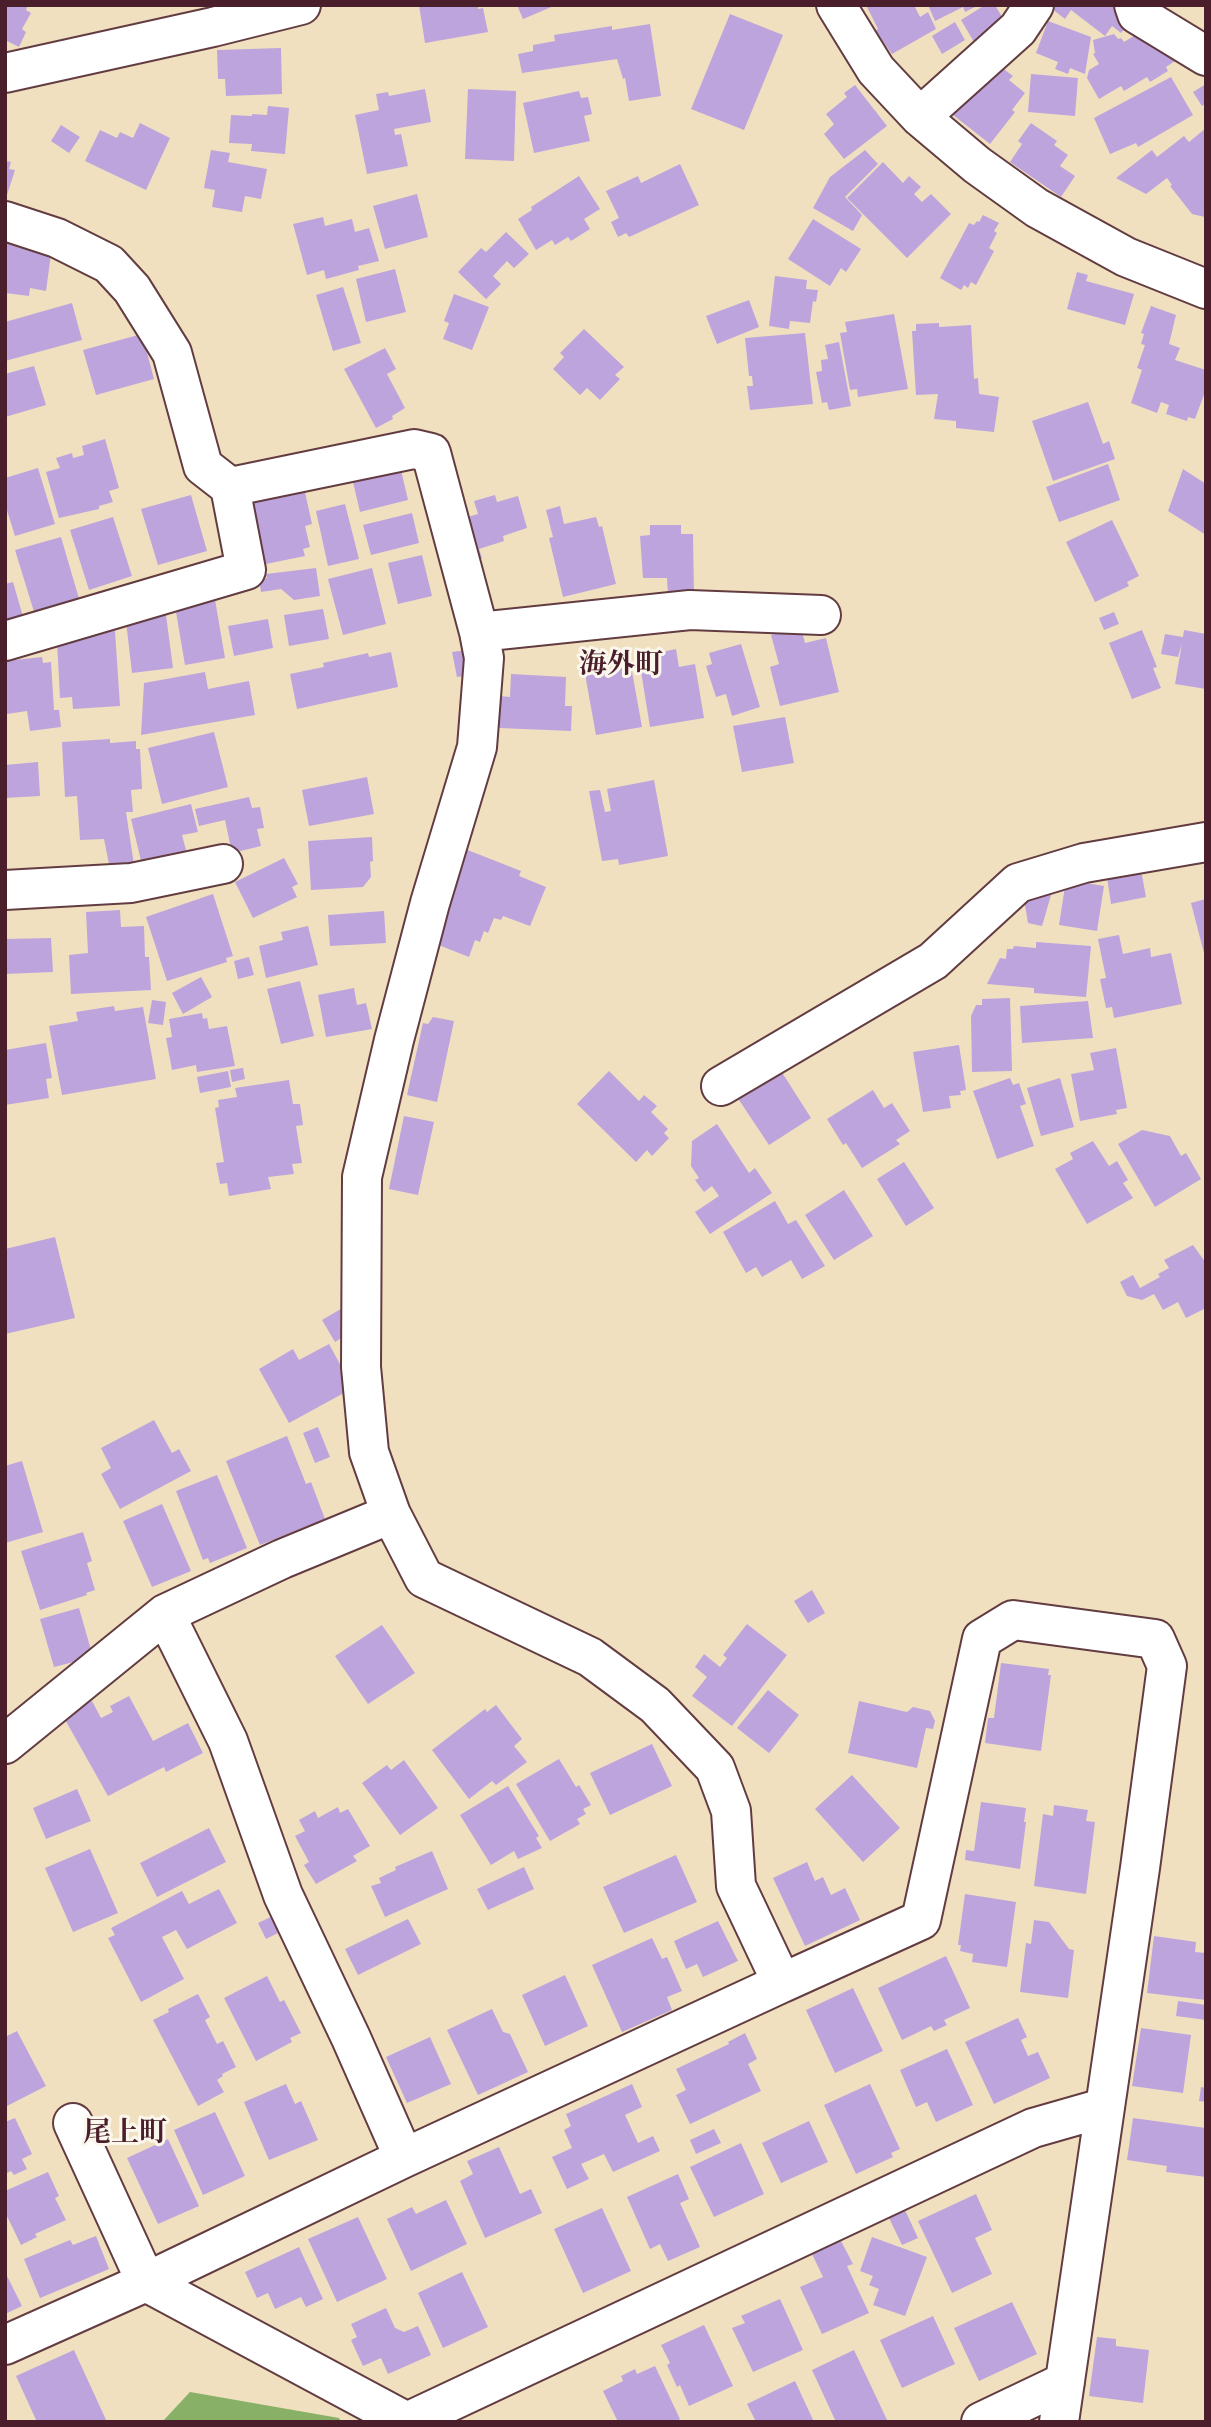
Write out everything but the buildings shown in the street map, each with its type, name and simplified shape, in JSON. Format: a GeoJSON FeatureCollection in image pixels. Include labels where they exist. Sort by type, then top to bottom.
{"type":"FeatureCollection","features":[{"type":"Feature","properties":{"kind":"street"},"geometry":{"type":"LineString","coordinates":[[5,73],[301,5]]}},
{"type":"Feature","properties":{"kind":"street"},"geometry":{"type":"LineString","coordinates":[[836,5],[876,70],[920,117],[977,166],[1037,208],[1126,257],[1206,289]]}},
{"type":"Feature","properties":{"kind":"street"},"geometry":{"type":"LineString","coordinates":[[920,117],[1018,29],[1034,5]]}},
{"type":"Feature","properties":{"kind":"street"},"geometry":{"type":"LineString","coordinates":[[1134,5],[1137,15],[1206,56]]}},
{"type":"Feature","properties":{"kind":"street"},"geometry":{"type":"LineString","coordinates":[[5,221],[57,238],[109,264],[132,289],[172,352],[203,466],[230,487],[246,570],[5,641]]}},
{"type":"Feature","properties":{"kind":"street"},"geometry":{"type":"LineString","coordinates":[[230,487],[414,449],[431,453],[484,658],[477,747],[430,903],[362,1177],[361,1367],[369,1452],[391,1514],[424,1578],[590,1657],[655,1705],[715,1768],[731,1811],[736,1886],[782,1983]]}},
{"type":"Feature","properties":{"kind":"street"},"geometry":{"type":"LineString","coordinates":[[479,632],[690,610],[821,615]]}},
{"type":"Feature","properties":{"kind":"street"},"geometry":{"type":"LineString","coordinates":[[721,1086],[933,961],[1018,883],[1084,863],[1206,842]]}},
{"type":"Feature","properties":{"kind":"street"},"geometry":{"type":"LineString","coordinates":[[5,890],[131,883],[223,864]]}},
{"type":"Feature","properties":{"kind":"street"},"geometry":{"type":"LineString","coordinates":[[5,1744],[165,1614],[282,1559],[391,1514]]}},
{"type":"Feature","properties":{"kind":"street"},"geometry":{"type":"LineString","coordinates":[[165,1614],[228,1741],[283,1895],[404,2158]]}},
{"type":"Feature","properties":{"kind":"street"},"geometry":{"type":"LineString","coordinates":[[5,2345],[146,2282],[404,2158],[921,1920],[982,1639],[1013,1620],[1155,1639],[1167,1666],[1059,2422]]}},
{"type":"Feature","properties":{"kind":"street"},"geometry":{"type":"LineString","coordinates":[[73,2123],[146,2282],[407,2422],[1033,2129],[1103,2108]]}},
{"type":"Feature","properties":{"kind":"street"},"geometry":{"type":"LineString","coordinates":[[981,2422],[1065,2382]]}},
{"type":"Feature","properties":{"kind":"green space"},"geometry":{"type":"Polygon","coordinates":[[[190,2392],[339,2418],[341,2422],[162,2422],[190,2392]]]}},
{"type":"Feature","properties":{"kind":"district","name":"海外町"},"geometry":{"type":"Point","coordinates":[621,667]}},
{"type":"Feature","properties":{"kind":"district","name":"尾上町"},"geometry":{"type":"Point","coordinates":[125,2135]}}]}
